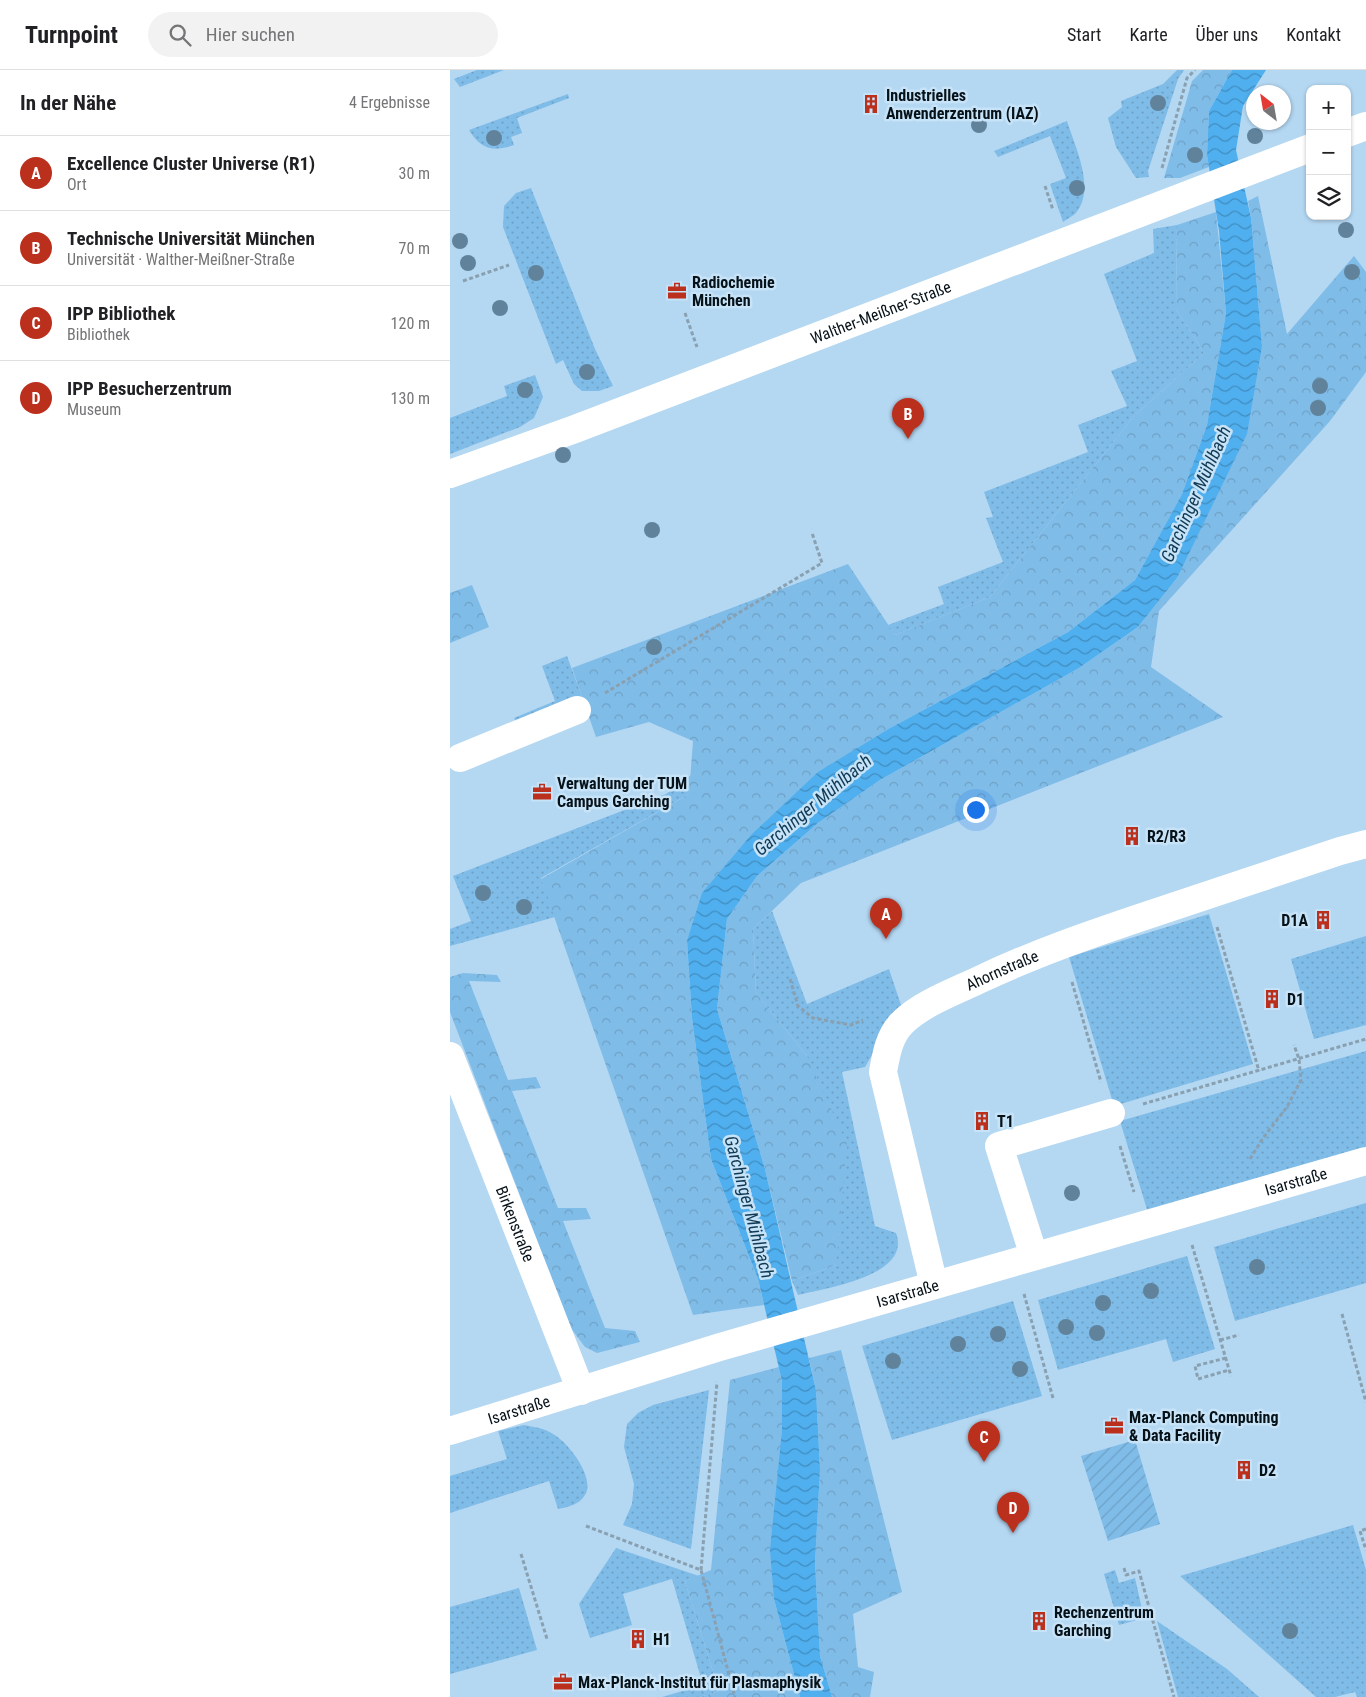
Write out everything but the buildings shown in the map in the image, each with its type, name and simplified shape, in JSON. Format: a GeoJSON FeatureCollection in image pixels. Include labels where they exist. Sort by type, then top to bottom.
{"type":"FeatureCollection","features":[{"type":"Feature","properties":{"kind":"street"},"geometry":{"type":"LineString","coordinates":[[1351,132],[1366,126]]}},
{"type":"Feature","properties":{"kind":"street","name":"Walther-Meißner-Straße"},"geometry":{"type":"LineString","coordinates":[[450,474],[1306,150]]}},
{"type":"Feature","properties":{"kind":"street"},"geometry":{"type":"LineString","coordinates":[[460,758],[577,710]]}},
{"type":"Feature","properties":{"kind":"street","name":"Ahornstraße"},"geometry":{"type":"LineString","coordinates":[[934,1285],[883,1072],[886,1053],[894,1034],[901,1024],[912,1015],[946,995],[1018,962],[1208,895],[1366,844]]}},
{"type":"Feature","properties":{"kind":"street","name":"Birkenstraße"},"geometry":{"type":"LineString","coordinates":[[450,1056],[581,1390]]}},
{"type":"Feature","properties":{"kind":"street"},"geometry":{"type":"LineString","coordinates":[[1034,1256],[999,1146],[1111,1113]]}},
{"type":"Feature","properties":{"kind":"street","name":"Isarstraße"},"geometry":{"type":"LineString","coordinates":[[450,1432],[581,1390],[810,1321],[1366,1161]]}},
{"type":"Feature","properties":{"kind":"path"},"geometry":{"type":"LineString","coordinates":[[1151,208],[1187,78],[1195,70]]}},
{"type":"Feature","properties":{"kind":"path"},"geometry":{"type":"LineString","coordinates":[[463,281],[509,264]]}},
{"type":"Feature","properties":{"kind":"path"},"geometry":{"type":"LineString","coordinates":[[685,313],[697,347],[688,351]]}},
{"type":"Feature","properties":{"kind":"path"},"geometry":{"type":"LineString","coordinates":[[577,710],[822,563],[812,532]]}},
{"type":"Feature","properties":{"kind":"path"},"geometry":{"type":"LineString","coordinates":[[1208,895],[1259,1070]]}},
{"type":"Feature","properties":{"kind":"path"},"geometry":{"type":"LineString","coordinates":[[1111,1113],[1366,1040]]}},
{"type":"Feature","properties":{"kind":"path"},"geometry":{"type":"LineString","coordinates":[[1248,1166],[1250,1157],[1288,1107],[1301,1080],[1299,1059],[1294,1045]]}},
{"type":"Feature","properties":{"kind":"path"},"geometry":{"type":"LineString","coordinates":[[1192,1245],[1231,1376]]}},
{"type":"Feature","properties":{"kind":"path"},"geometry":{"type":"LineString","coordinates":[[1023,1291],[1053,1398]]}},
{"type":"Feature","properties":{"kind":"path"},"geometry":{"type":"LineString","coordinates":[[1342,1314],[1366,1402]]}},
{"type":"Feature","properties":{"kind":"path"},"geometry":{"type":"LineString","coordinates":[[1220,1340],[1239,1335]]}},
{"type":"Feature","properties":{"kind":"path"},"geometry":{"type":"LineString","coordinates":[[1226,1358],[1195,1366],[1198,1379],[1230,1370]]}},
{"type":"Feature","properties":{"kind":"path"},"geometry":{"type":"LineString","coordinates":[[718,1374],[701,1570],[736,1697]]}},
{"type":"Feature","properties":{"kind":"path"},"geometry":{"type":"LineString","coordinates":[[586,1526],[701,1570]]}},
{"type":"Feature","properties":{"kind":"path"},"geometry":{"type":"LineString","coordinates":[[1366,1529],[1360,1531],[1366,1550]]}},
{"type":"Feature","properties":{"kind":"path"},"geometry":{"type":"LineString","coordinates":[[521,1554],[547,1640]]}},
{"type":"Feature","properties":{"kind":"path"},"geometry":{"type":"LineString","coordinates":[[1124,1568],[1126,1575],[1139,1571],[1174,1697]]}},
{"type":"Feature","properties":{"kind":"shaded area"},"geometry":{"type":"Polygon","coordinates":[[[450,70],[1366,70],[1366,1697],[450,1697],[450,70]]]}},
{"type":"Feature","properties":{"kind":"green space"},"geometry":{"type":"Polygon","coordinates":[[[477,70],[504,70],[460,87],[454,79],[477,70]]]}},
{"type":"Feature","properties":{"kind":"green space"},"geometry":{"type":"Polygon","coordinates":[[[1177,70],[1184,70],[1178,79],[1148,171],[1149,177],[1136,178],[1116,147],[1108,118],[1122,107],[1121,101],[1163,84],[1177,70]]]}},
{"type":"Feature","properties":{"kind":"green space"},"geometry":{"type":"Polygon","coordinates":[[[1203,70],[1232,70],[1209,111],[1207,155],[1209,167],[1180,178],[1164,178],[1192,81],[1203,70]]]}},
{"type":"Feature","properties":{"kind":"green space"},"geometry":{"type":"Polygon","coordinates":[[[568,94],[569,98],[517,118],[522,133],[511,137],[514,145],[494,149],[488,148],[478,142],[469,130],[568,94]]]}},
{"type":"Feature","properties":{"kind":"green space"},"geometry":{"type":"Polygon","coordinates":[[[1067,121],[1082,167],[1084,192],[1082,203],[1076,213],[1063,222],[1050,184],[1066,178],[1050,136],[998,157],[994,151],[1067,121]]]}},
{"type":"Feature","properties":{"kind":"green space"},"geometry":{"type":"Polygon","coordinates":[[[531,188],[595,349],[613,386],[599,391],[582,391],[574,384],[563,360],[556,364],[503,227],[504,206],[516,193],[531,188]]]}},
{"type":"Feature","properties":{"kind":"green space"},"geometry":{"type":"Polygon","coordinates":[[[1258,196],[1287,334],[1354,256],[1366,272],[1366,372],[1330,421],[1159,611],[1151,667],[1223,717],[801,883],[753,929],[756,993],[807,1056],[847,1144],[836,1265],[792,1281],[765,1169],[717,1009],[727,919],[757,876],[818,823],[880,780],[1079,668],[1138,627],[1177,578],[1262,346],[1248,201],[1258,196]]]}},
{"type":"Feature","properties":{"kind":"green space"},"geometry":{"type":"Polygon","coordinates":[[[1216,212],[1226,313],[1207,425],[1182,494],[1135,580],[1068,632],[892,727],[687,941],[692,1018],[711,1159],[758,1279],[764,1305],[693,1315],[541,879],[689,794],[693,741],[649,722],[596,737],[572,668],[848,564],[895,635],[990,597],[1134,416],[1204,353],[1176,309],[1177,225],[1216,212]]]}},
{"type":"Feature","properties":{"kind":"green space"},"geometry":{"type":"Polygon","coordinates":[[[1177,225],[1176,309],[1204,353],[1134,416],[990,597],[895,635],[888,625],[944,604],[938,587],[1003,562],[986,518],[993,517],[984,492],[1088,452],[1078,425],[1127,406],[1111,371],[1137,361],[1104,274],[1154,253],[1153,229],[1177,225]]]}},
{"type":"Feature","properties":{"kind":"green space"},"geometry":{"type":"Polygon","coordinates":[[[535,375],[543,397],[534,418],[520,427],[450,454],[450,418],[507,396],[504,386],[535,375]]]}},
{"type":"Feature","properties":{"kind":"green space"},"geometry":{"type":"Polygon","coordinates":[[[472,585],[489,627],[450,643],[450,593],[472,585]]]}},
{"type":"Feature","properties":{"kind":"green space"},"geometry":{"type":"Polygon","coordinates":[[[567,656],[584,702],[519,729],[514,718],[555,701],[542,666],[567,656]]]}},
{"type":"Feature","properties":{"kind":"green space"},"geometry":{"type":"Polygon","coordinates":[[[691,775],[689,794],[541,878],[555,917],[450,946],[450,929],[471,921],[453,876],[666,794],[691,775]]]}},
{"type":"Feature","properties":{"kind":"green space"},"geometry":{"type":"Polygon","coordinates":[[[772,911],[807,1004],[889,969],[902,1008],[893,1019],[865,1067],[842,1072],[875,1226],[896,1233],[898,1248],[891,1260],[879,1270],[864,1278],[798,1295],[792,1281],[836,1265],[807,1056],[756,993],[753,929],[772,911]]]}},
{"type":"Feature","properties":{"kind":"green space"},"geometry":{"type":"Polygon","coordinates":[[[1209,914],[1253,1064],[1114,1106],[1069,957],[1209,914]]]}},
{"type":"Feature","properties":{"kind":"green space"},"geometry":{"type":"Polygon","coordinates":[[[1366,936],[1366,1025],[1314,1039],[1291,959],[1366,936]]]}},
{"type":"Feature","properties":{"kind":"green space"},"geometry":{"type":"Polygon","coordinates":[[[463,973],[497,975],[501,982],[469,981],[508,1080],[536,1077],[541,1088],[512,1091],[558,1208],[586,1208],[591,1219],[563,1221],[605,1328],[635,1331],[640,1342],[597,1353],[585,1347],[570,1327],[450,1012],[450,977],[463,973]]]}},
{"type":"Feature","properties":{"kind":"green space"},"geometry":{"type":"Polygon","coordinates":[[[1366,1051],[1366,1154],[1149,1216],[1120,1121],[1366,1051]]]}},
{"type":"Feature","properties":{"kind":"green space"},"geometry":{"type":"Polygon","coordinates":[[[1366,1203],[1366,1283],[1235,1321],[1214,1247],[1366,1203]]]}},
{"type":"Feature","properties":{"kind":"green space"},"geometry":{"type":"Polygon","coordinates":[[[1187,1256],[1215,1349],[1173,1362],[1166,1339],[1058,1370],[1038,1300],[1187,1256]]]}},
{"type":"Feature","properties":{"kind":"green space"},"geometry":{"type":"Polygon","coordinates":[[[1013,1301],[1042,1396],[892,1440],[862,1346],[1013,1301]]]}},
{"type":"Feature","properties":{"kind":"green space"},"geometry":{"type":"Polygon","coordinates":[[[841,1350],[902,1592],[853,1614],[858,1667],[874,1672],[870,1697],[832,1697],[820,1656],[815,1563],[820,1470],[816,1390],[809,1358],[841,1350]]]}},
{"type":"Feature","properties":{"kind":"green space"},"geometry":{"type":"Polygon","coordinates":[[[779,1367],[782,1381],[782,1430],[774,1599],[800,1697],[700,1697],[719,1691],[685,1581],[711,1570],[730,1380],[779,1367]]]}},
{"type":"Feature","properties":{"kind":"green space"},"geometry":{"type":"Polygon","coordinates":[[[709,1390],[691,1549],[623,1525],[632,1504],[634,1484],[624,1447],[627,1424],[638,1413],[653,1405],[709,1390]]]}},
{"type":"Feature","properties":{"kind":"green space"},"geometry":{"type":"Polygon","coordinates":[[[524,1425],[550,1432],[573,1452],[587,1479],[587,1488],[583,1498],[573,1505],[558,1509],[549,1481],[450,1513],[450,1476],[507,1459],[498,1431],[524,1425]]]}},
{"type":"Feature","properties":{"kind":"green space"},"geometry":{"type":"Polygon","coordinates":[[[1135,1440],[1160,1524],[1108,1541],[1081,1456],[1135,1440]]]}},
{"type":"Feature","properties":{"kind":"green space"},"geometry":{"type":"Polygon","coordinates":[[[1353,1525],[1366,1570],[1366,1697],[1357,1697],[1355,1692],[1335,1697],[1316,1697],[1180,1576],[1353,1525]]]}},
{"type":"Feature","properties":{"kind":"green space"},"geometry":{"type":"Polygon","coordinates":[[[616,1548],[699,1576],[685,1581],[719,1691],[700,1697],[662,1697],[703,1685],[672,1579],[623,1594],[632,1625],[590,1638],[579,1604],[616,1548]]]}},
{"type":"Feature","properties":{"kind":"green space"},"geometry":{"type":"Polygon","coordinates":[[[1115,1570],[1119,1583],[1135,1578],[1144,1618],[1119,1625],[1104,1574],[1115,1570]]]}},
{"type":"Feature","properties":{"kind":"green space"},"geometry":{"type":"Polygon","coordinates":[[[519,1588],[537,1650],[450,1674],[450,1607],[519,1588]]]}},
{"type":"Feature","properties":{"kind":"green space"},"geometry":{"type":"Polygon","coordinates":[[[1157,1621],[1227,1669],[1259,1697],[1178,1697],[1157,1621]]]}},
{"type":"Feature","properties":{"kind":"water","name":"Garchinger Mühlbach"},"geometry":{"type":"Polygon","coordinates":[[[1232,70],[1266,70],[1256,85],[1246,85],[1246,101],[1243,106],[1236,150],[1251,218],[1262,346],[1247,434],[1177,578],[1138,627],[1079,668],[880,780],[818,823],[757,876],[727,919],[717,1009],[765,1169],[816,1390],[820,1470],[815,1563],[820,1656],[832,1697],[800,1697],[774,1599],[770,1550],[782,1430],[782,1381],[758,1279],[711,1159],[692,1018],[687,941],[702,893],[751,835],[818,772],[892,727],[1068,632],[1135,580],[1182,494],[1207,425],[1226,313],[1219,231],[1207,155],[1209,111],[1232,70]]]}},
{"type":"Feature","properties":{"kind":"place","name":"Industrielles Anwenderzentrum (IAZ)"},"geometry":{"type":"Point","coordinates":[871,104]}},
{"type":"Feature","properties":{"kind":"place","name":"Radiochemie München"},"geometry":{"type":"Point","coordinates":[677,291]}},
{"type":"Feature","properties":{"kind":"place","name":"Technische Universität München"},"geometry":{"type":"Point","coordinates":[908,439]}},
{"type":"Feature","properties":{"kind":"place","name":"Verwaltung der TUM Campus Garching"},"geometry":{"type":"Point","coordinates":[542,792]}},
{"type":"Feature","properties":{"kind":"place","name":"R2/R3"},"geometry":{"type":"Point","coordinates":[1132,836]}},
{"type":"Feature","properties":{"kind":"place","name":"D1A"},"geometry":{"type":"Point","coordinates":[1323,920]}},
{"type":"Feature","properties":{"kind":"place","name":"Excellence Cluster Universe (R1)"},"geometry":{"type":"Point","coordinates":[886,939]}},
{"type":"Feature","properties":{"kind":"place","name":"D1"},"geometry":{"type":"Point","coordinates":[1272,999]}},
{"type":"Feature","properties":{"kind":"place","name":"T1"},"geometry":{"type":"Point","coordinates":[982,1121]}},
{"type":"Feature","properties":{"kind":"place","name":"Max-Planck Computing & Data Facility"},"geometry":{"type":"Point","coordinates":[1114,1426]}},
{"type":"Feature","properties":{"kind":"place","name":"IPP Bibliothek"},"geometry":{"type":"Point","coordinates":[984,1462]}},
{"type":"Feature","properties":{"kind":"place","name":"D2"},"geometry":{"type":"Point","coordinates":[1244,1470]}},
{"type":"Feature","properties":{"kind":"place","name":"IPP Besucherzentrum"},"geometry":{"type":"Point","coordinates":[1013,1533]}},
{"type":"Feature","properties":{"kind":"place","name":"Rechenzentrum Garching"},"geometry":{"type":"Point","coordinates":[1039,1621]}},
{"type":"Feature","properties":{"kind":"place","name":"H1"},"geometry":{"type":"Point","coordinates":[638,1639]}},
{"type":"Feature","properties":{"kind":"place","name":"Max-Planck-Institut für Plasmaphysik"},"geometry":{"type":"Point","coordinates":[563,1682]}}]}
